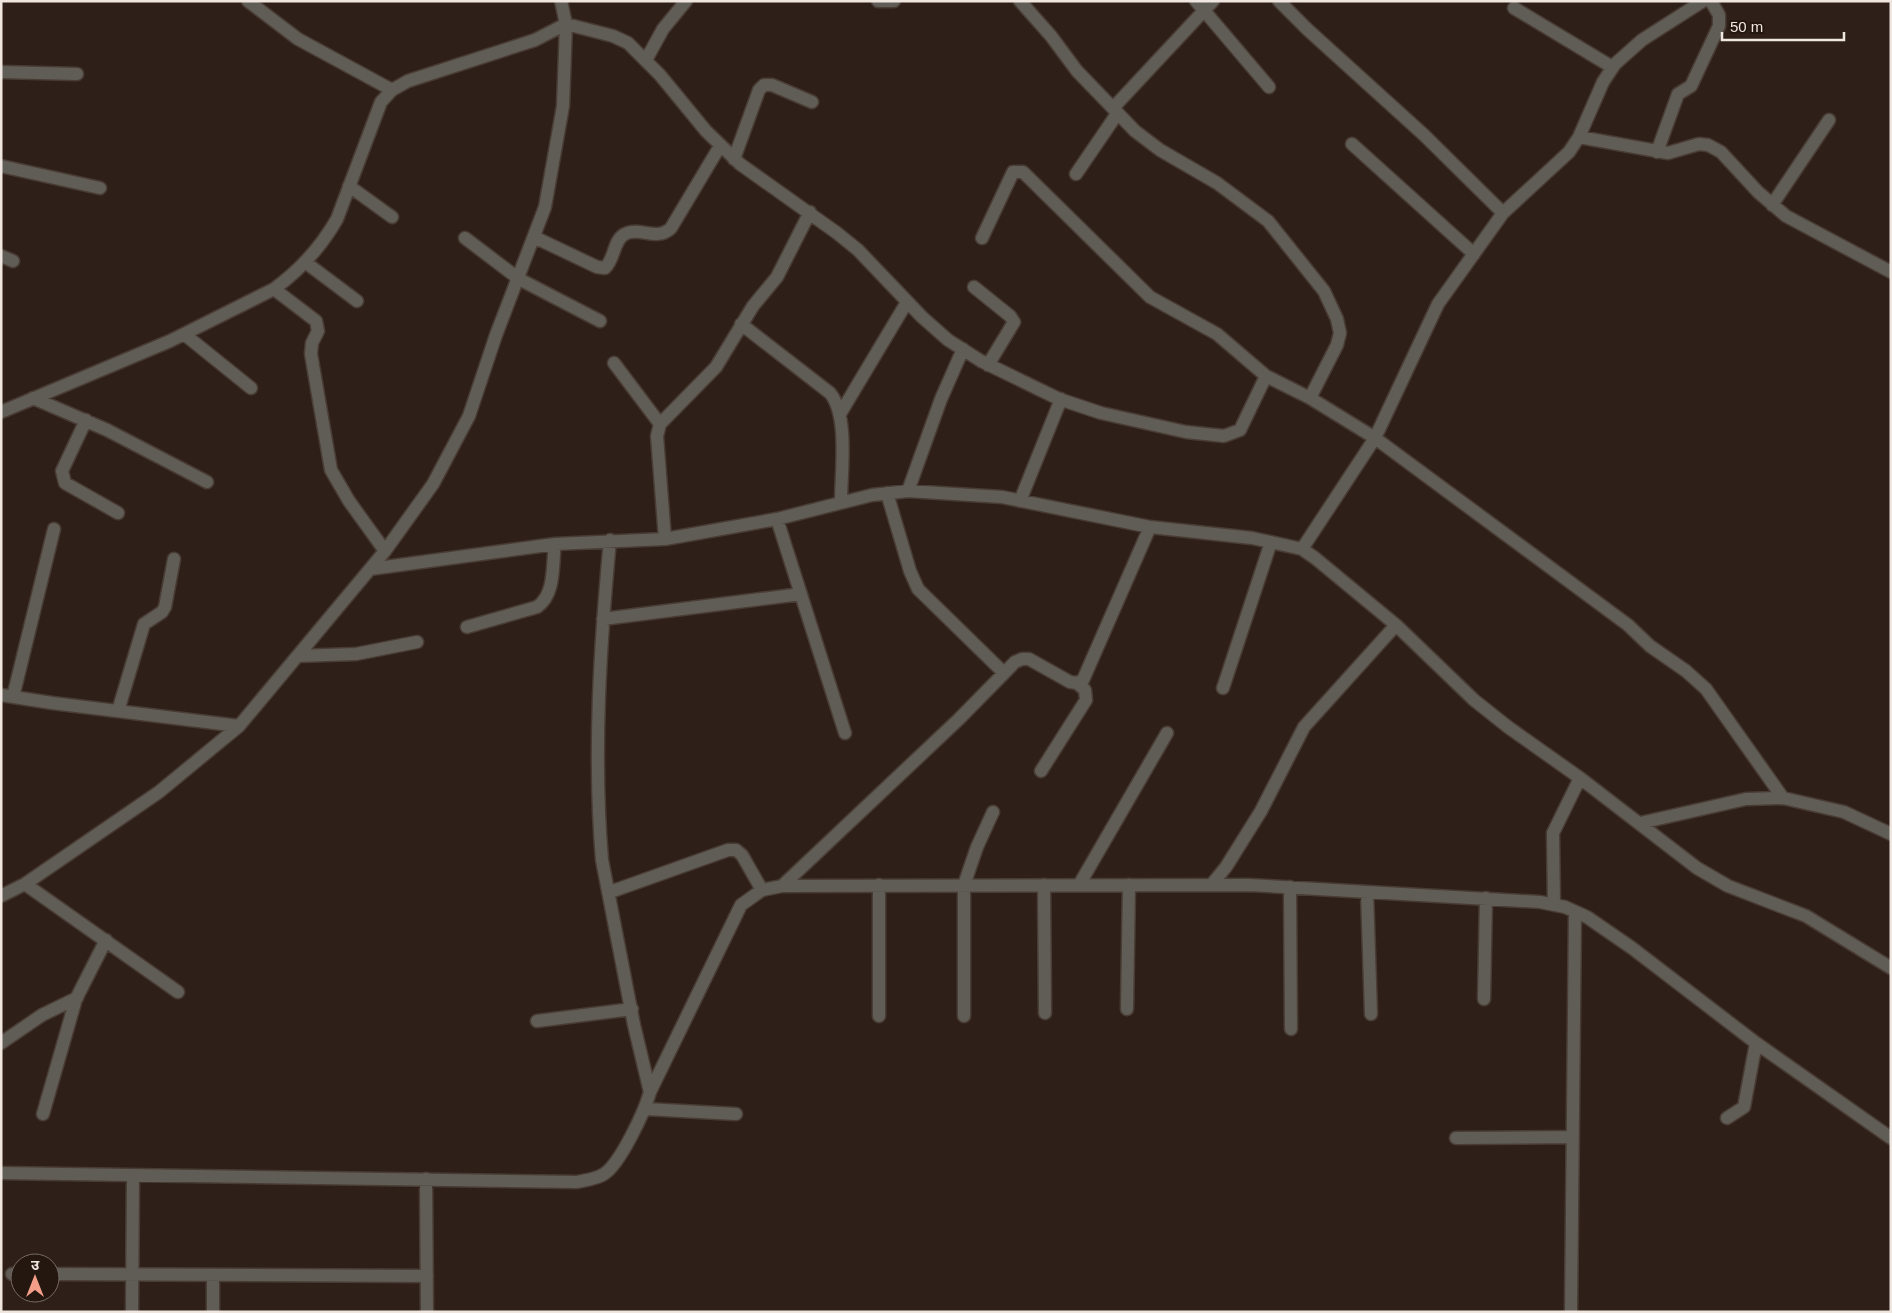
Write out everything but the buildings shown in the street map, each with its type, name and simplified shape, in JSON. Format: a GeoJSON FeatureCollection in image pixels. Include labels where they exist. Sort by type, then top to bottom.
{"type":"FeatureCollection","features":[{"type":"Feature","properties":{"kind":"street"},"geometry":{"type":"LineString","coordinates":[[248,1],[298,39],[392,90]]}},
{"type":"Feature","properties":{"kind":"street"},"geometry":{"type":"LineString","coordinates":[[1,896],[25,884],[159,792],[239,726],[385,551],[433,484],[469,416],[496,335],[519,279],[548,193],[561,125],[566,24],[561,1]]}},
{"type":"Feature","properties":{"kind":"street"},"geometry":{"type":"LineString","coordinates":[[646,60],[663,29],[686,1]]}},
{"type":"Feature","properties":{"kind":"street"},"geometry":{"type":"LineString","coordinates":[[878,1],[894,1]]}},
{"type":"Feature","properties":{"kind":"street"},"geometry":{"type":"LineString","coordinates":[[1020,1],[1051,36],[1077,71],[1145,140],[1218,183],[1268,221],[1324,291],[1337,319],[1340,333],[1337,345],[1310,398]]}},
{"type":"Feature","properties":{"kind":"street"},"geometry":{"type":"LineString","coordinates":[[1196,1],[1269,87]]}},
{"type":"Feature","properties":{"kind":"street"},"geometry":{"type":"LineString","coordinates":[[1076,174],[1115,111],[1158,57],[1213,1]]}},
{"type":"Feature","properties":{"kind":"street"},"geometry":{"type":"LineString","coordinates":[[1279,1],[1307,29],[1424,135],[1503,213]]}},
{"type":"Feature","properties":{"kind":"street"},"geometry":{"type":"LineString","coordinates":[[1302,549],[1375,438],[1438,304],[1503,213],[1569,152],[1579,137],[1612,68],[1642,40],[1703,1]]}},
{"type":"Feature","properties":{"kind":"street"},"geometry":{"type":"LineString","coordinates":[[1657,152],[1678,94],[1691,86],[1719,26],[1719,15],[1711,1]]}},
{"type":"Feature","properties":{"kind":"street"},"geometry":{"type":"LineString","coordinates":[[1514,8],[1612,68]]}},
{"type":"Feature","properties":{"kind":"street"},"geometry":{"type":"LineString","coordinates":[[1,412],[184,334],[274,289],[289,278],[305,262],[328,235],[337,219],[381,102],[392,90],[408,81],[535,40],[566,24],[613,36],[628,43],[646,60],[720,146],[734,159],[810,212],[858,250],[907,302],[948,340],[988,365],[1061,399],[1101,413],[1186,432],[1230,435],[1240,430],[1266,376]]}},
{"type":"Feature","properties":{"kind":"street"},"geometry":{"type":"LineString","coordinates":[[1,72],[77,74]]}},
{"type":"Feature","properties":{"kind":"street"},"geometry":{"type":"LineString","coordinates":[[734,159],[759,90],[764,85],[772,85],[812,102]]}},
{"type":"Feature","properties":{"kind":"street"},"geometry":{"type":"LineString","coordinates":[[1772,205],[1829,120]]}},
{"type":"Feature","properties":{"kind":"street"},"geometry":{"type":"LineString","coordinates":[[1579,137],[1668,153],[1699,144],[1708,145],[1721,152],[1772,205],[1786,216],[1891,272]]}},
{"type":"Feature","properties":{"kind":"street"},"geometry":{"type":"LineString","coordinates":[[1352,144],[1474,254]]}},
{"type":"Feature","properties":{"kind":"street"},"geometry":{"type":"LineString","coordinates":[[534,237],[597,267],[605,268],[610,263],[617,242],[622,235],[629,232],[659,235],[671,228],[720,146]]}},
{"type":"Feature","properties":{"kind":"street"},"geometry":{"type":"LineString","coordinates":[[1,166],[100,188]]}},
{"type":"Feature","properties":{"kind":"street"},"geometry":{"type":"LineString","coordinates":[[982,238],[1013,172],[1020,170],[1150,297],[1217,334],[1266,376],[1310,398],[1375,438],[1628,625],[1650,646],[1686,671],[1706,689],[1783,798]]}},
{"type":"Feature","properties":{"kind":"street"},"geometry":{"type":"LineString","coordinates":[[349,186],[392,217]]}},
{"type":"Feature","properties":{"kind":"street"},"geometry":{"type":"LineString","coordinates":[[665,540],[657,436],[660,424],[716,367],[741,324],[777,277],[810,212]]}},
{"type":"Feature","properties":{"kind":"street"},"geometry":{"type":"LineString","coordinates":[[465,238],[519,279],[600,321]]}},
{"type":"Feature","properties":{"kind":"street"},"geometry":{"type":"LineString","coordinates":[[305,262],[357,301]]}},
{"type":"Feature","properties":{"kind":"street"},"geometry":{"type":"LineString","coordinates":[[974,287],[1010,316],[1014,322],[988,365]]}},
{"type":"Feature","properties":{"kind":"street"},"geometry":{"type":"LineString","coordinates":[[274,289],[316,321],[318,326],[311,354],[331,470],[349,501],[385,551]]}},
{"type":"Feature","properties":{"kind":"street"},"geometry":{"type":"LineString","coordinates":[[840,414],[907,302]]}},
{"type":"Feature","properties":{"kind":"street"},"geometry":{"type":"LineString","coordinates":[[741,324],[830,393],[837,401],[840,414],[841,502]]}},
{"type":"Feature","properties":{"kind":"street"},"geometry":{"type":"LineString","coordinates":[[184,334],[252,388]]}},
{"type":"Feature","properties":{"kind":"street"},"geometry":{"type":"LineString","coordinates":[[908,491],[941,399],[962,349]]}},
{"type":"Feature","properties":{"kind":"street"},"geometry":{"type":"LineString","coordinates":[[614,363],[660,424]]}},
{"type":"Feature","properties":{"kind":"street"},"geometry":{"type":"LineString","coordinates":[[33,398],[86,420],[207,482]]}},
{"type":"Feature","properties":{"kind":"street"},"geometry":{"type":"LineString","coordinates":[[1020,501],[1061,399]]}},
{"type":"Feature","properties":{"kind":"street"},"geometry":{"type":"LineString","coordinates":[[86,420],[62,471],[62,477],[65,483],[118,513]]}},
{"type":"Feature","properties":{"kind":"street"},"geometry":{"type":"LineString","coordinates":[[370,569],[555,544],[610,540],[665,540],[777,519],[841,502],[908,491],[1002,497],[1150,527],[1271,542],[1302,549],[1396,625],[1481,705],[1712,878],[1806,916],[1891,968]]}},
{"type":"Feature","properties":{"kind":"street"},"geometry":{"type":"LineString","coordinates":[[887,493],[910,571],[918,589],[1004,673]]}},
{"type":"Feature","properties":{"kind":"street"},"geometry":{"type":"LineString","coordinates":[[777,519],[845,732]]}},
{"type":"Feature","properties":{"kind":"street"},"geometry":{"type":"LineString","coordinates":[[1077,683],[1083,680],[1150,527]]}},
{"type":"Feature","properties":{"kind":"street"},"geometry":{"type":"LineString","coordinates":[[54,528],[7,696],[239,726]]}},
{"type":"Feature","properties":{"kind":"street"},"geometry":{"type":"LineString","coordinates":[[610,540],[603,619],[598,768],[602,860],[650,1092]]}},
{"type":"Feature","properties":{"kind":"street"},"geometry":{"type":"LineString","coordinates":[[1224,688],[1271,542]]}},
{"type":"Feature","properties":{"kind":"street"},"geometry":{"type":"LineString","coordinates":[[467,627],[537,606],[546,601],[549,592],[555,544]]}},
{"type":"Feature","properties":{"kind":"street"},"geometry":{"type":"LineString","coordinates":[[118,711],[144,624],[162,612],[165,606],[174,559]]}},
{"type":"Feature","properties":{"kind":"street"},"geometry":{"type":"LineString","coordinates":[[603,619],[801,594]]}},
{"type":"Feature","properties":{"kind":"street"},"geometry":{"type":"LineString","coordinates":[[1212,884],[1226,867],[1261,811],[1304,727],[1396,625]]}},
{"type":"Feature","properties":{"kind":"street"},"geometry":{"type":"LineString","coordinates":[[297,656],[356,654],[417,642]]}},
{"type":"Feature","properties":{"kind":"street"},"geometry":{"type":"LineString","coordinates":[[782,886],[952,726],[1015,662],[1022,659],[1029,659],[1070,682],[1077,683],[1085,690],[1086,700],[1041,771]]}},
{"type":"Feature","properties":{"kind":"street"},"geometry":{"type":"LineString","coordinates":[[1079,885],[1167,732]]}},
{"type":"Feature","properties":{"kind":"street"},"geometry":{"type":"LineString","coordinates":[[1554,905],[1552,833],[1580,778]]}},
{"type":"Feature","properties":{"kind":"street"},"geometry":{"type":"LineString","coordinates":[[1640,823],[1746,799],[1783,798],[1844,812],[1891,834]]}},
{"type":"Feature","properties":{"kind":"street"},"geometry":{"type":"LineString","coordinates":[[964,1016],[964,885],[977,847],[994,812]]}},
{"type":"Feature","properties":{"kind":"street"},"geometry":{"type":"LineString","coordinates":[[610,892],[728,850],[736,850],[742,855],[762,890]]}},
{"type":"Feature","properties":{"kind":"street"},"geometry":{"type":"LineString","coordinates":[[25,884],[178,992]]}},
{"type":"Feature","properties":{"kind":"street"},"geometry":{"type":"LineString","coordinates":[[1,1173],[577,1182],[597,1177],[613,1166],[646,1109],[650,1092],[741,905],[762,890],[782,886],[1212,884],[1486,898],[1540,902],[1554,905],[1575,912],[1632,948],[1756,1043],[1891,1138]]}},
{"type":"Feature","properties":{"kind":"street"},"geometry":{"type":"LineString","coordinates":[[1044,885],[1044,1013]]}},
{"type":"Feature","properties":{"kind":"street"},"geometry":{"type":"LineString","coordinates":[[1127,1009],[1129,885]]}},
{"type":"Feature","properties":{"kind":"street"},"geometry":{"type":"LineString","coordinates":[[879,886],[879,1016]]}},
{"type":"Feature","properties":{"kind":"street"},"geometry":{"type":"LineString","coordinates":[[1290,887],[1291,1029]]}},
{"type":"Feature","properties":{"kind":"street"},"geometry":{"type":"LineString","coordinates":[[1367,892],[1371,1014]]}},
{"type":"Feature","properties":{"kind":"street"},"geometry":{"type":"LineString","coordinates":[[1484,999],[1486,898]]}},
{"type":"Feature","properties":{"kind":"street"},"geometry":{"type":"LineString","coordinates":[[1570,1312],[1575,912]]}},
{"type":"Feature","properties":{"kind":"street"},"geometry":{"type":"LineString","coordinates":[[43,1114],[77,998],[106,940]]}},
{"type":"Feature","properties":{"kind":"street"},"geometry":{"type":"LineString","coordinates":[[1,1043],[42,1015],[77,998]]}},
{"type":"Feature","properties":{"kind":"street"},"geometry":{"type":"LineString","coordinates":[[537,1021],[632,1009]]}},
{"type":"Feature","properties":{"kind":"street"},"geometry":{"type":"LineString","coordinates":[[1727,1118],[1744,1107],[1756,1043]]}},
{"type":"Feature","properties":{"kind":"street"},"geometry":{"type":"LineString","coordinates":[[646,1109],[736,1114]]}},
{"type":"Feature","properties":{"kind":"street"},"geometry":{"type":"LineString","coordinates":[[1456,1138],[1572,1137]]}},
{"type":"Feature","properties":{"kind":"street"},"geometry":{"type":"LineString","coordinates":[[132,1176],[134,1275],[132,1312]]}},
{"type":"Feature","properties":{"kind":"street"},"geometry":{"type":"LineString","coordinates":[[426,1179],[427,1312]]}},
{"type":"Feature","properties":{"kind":"street"},"geometry":{"type":"LineString","coordinates":[[60,1274],[427,1276]]}},
{"type":"Feature","properties":{"kind":"street"},"geometry":{"type":"LineString","coordinates":[[213,1275],[213,1312]]}}]}
